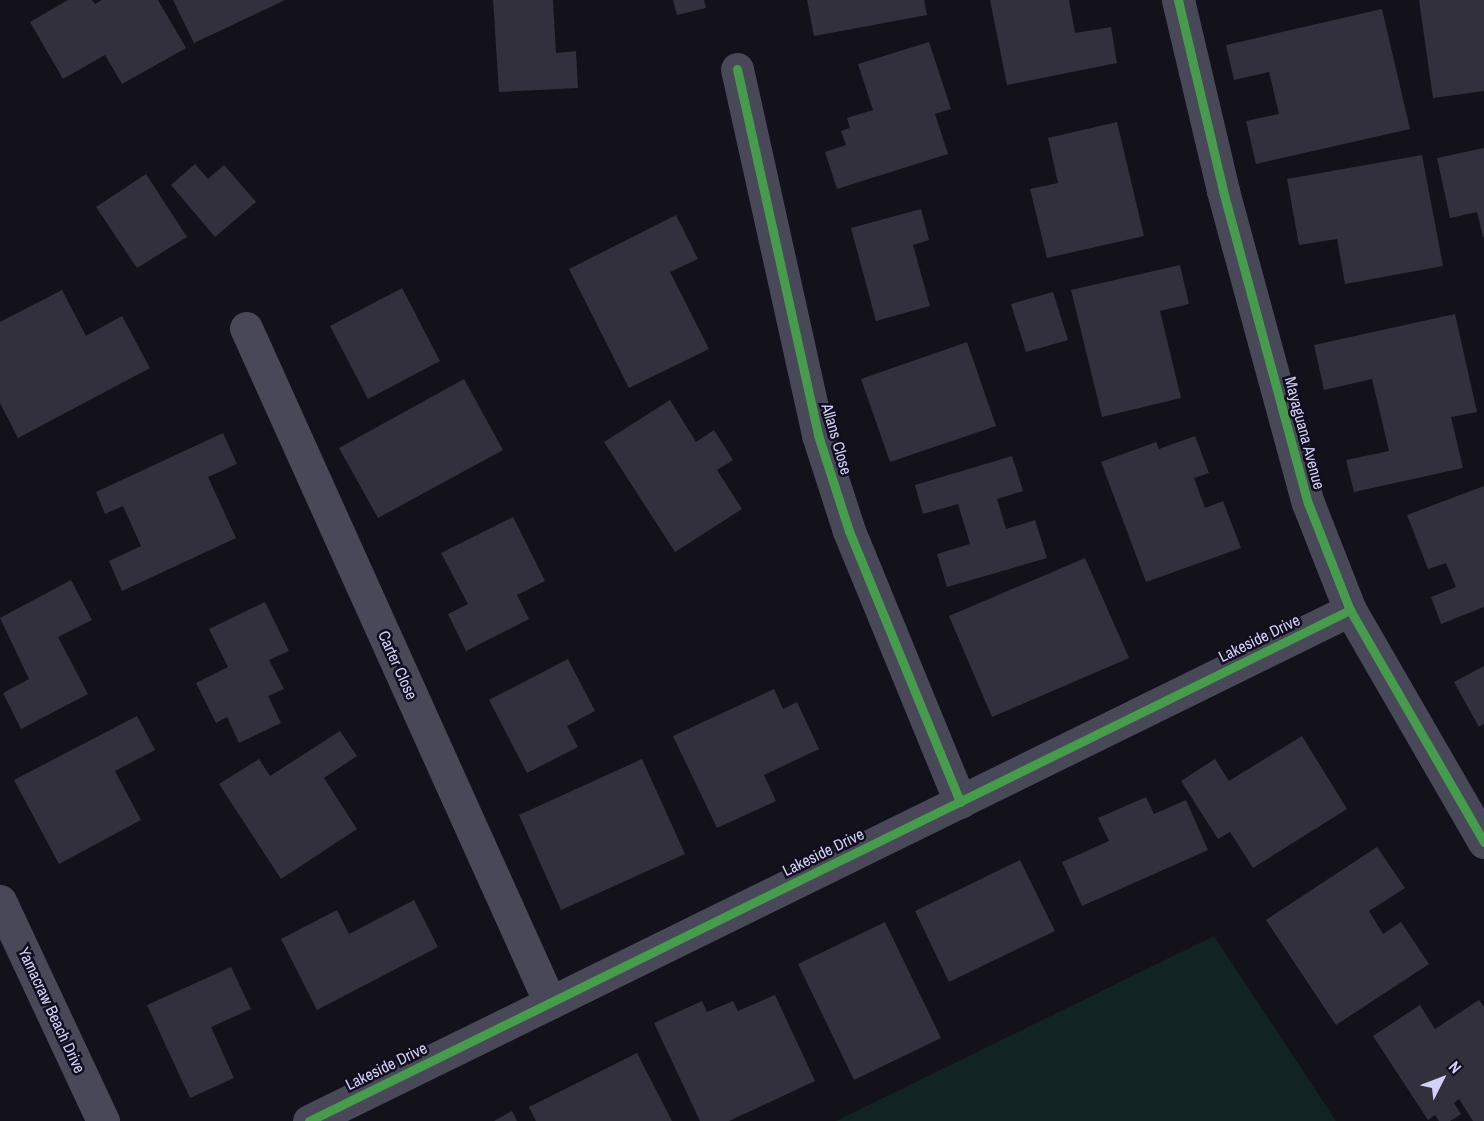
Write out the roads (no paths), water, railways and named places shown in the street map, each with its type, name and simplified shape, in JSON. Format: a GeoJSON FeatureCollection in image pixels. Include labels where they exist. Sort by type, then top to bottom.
{"type":"FeatureCollection","features":[{"type":"Feature","properties":{"kind":"street","name":"Mayaguana Avenue"},"geometry":{"type":"LineString","coordinates":[[1179,0],[1223,191],[1308,503],[1350,610],[1484,842]]}},
{"type":"Feature","properties":{"kind":"street","name":"Allans Close"},"geometry":{"type":"LineString","coordinates":[[737,69],[818,435],[849,531],[960,802]]}},
{"type":"Feature","properties":{"kind":"street","name":"Carter Close"},"geometry":{"type":"LineString","coordinates":[[246,328],[550,1003]]}},
{"type":"Feature","properties":{"kind":"street","name":"Lakeside Drive"},"geometry":{"type":"LineString","coordinates":[[309,1121],[1350,610]]}},
{"type":"Feature","properties":{"kind":"street","name":"Yamacraw Beach Drive"},"geometry":{"type":"LineString","coordinates":[[0,901],[103,1121]]}}]}
